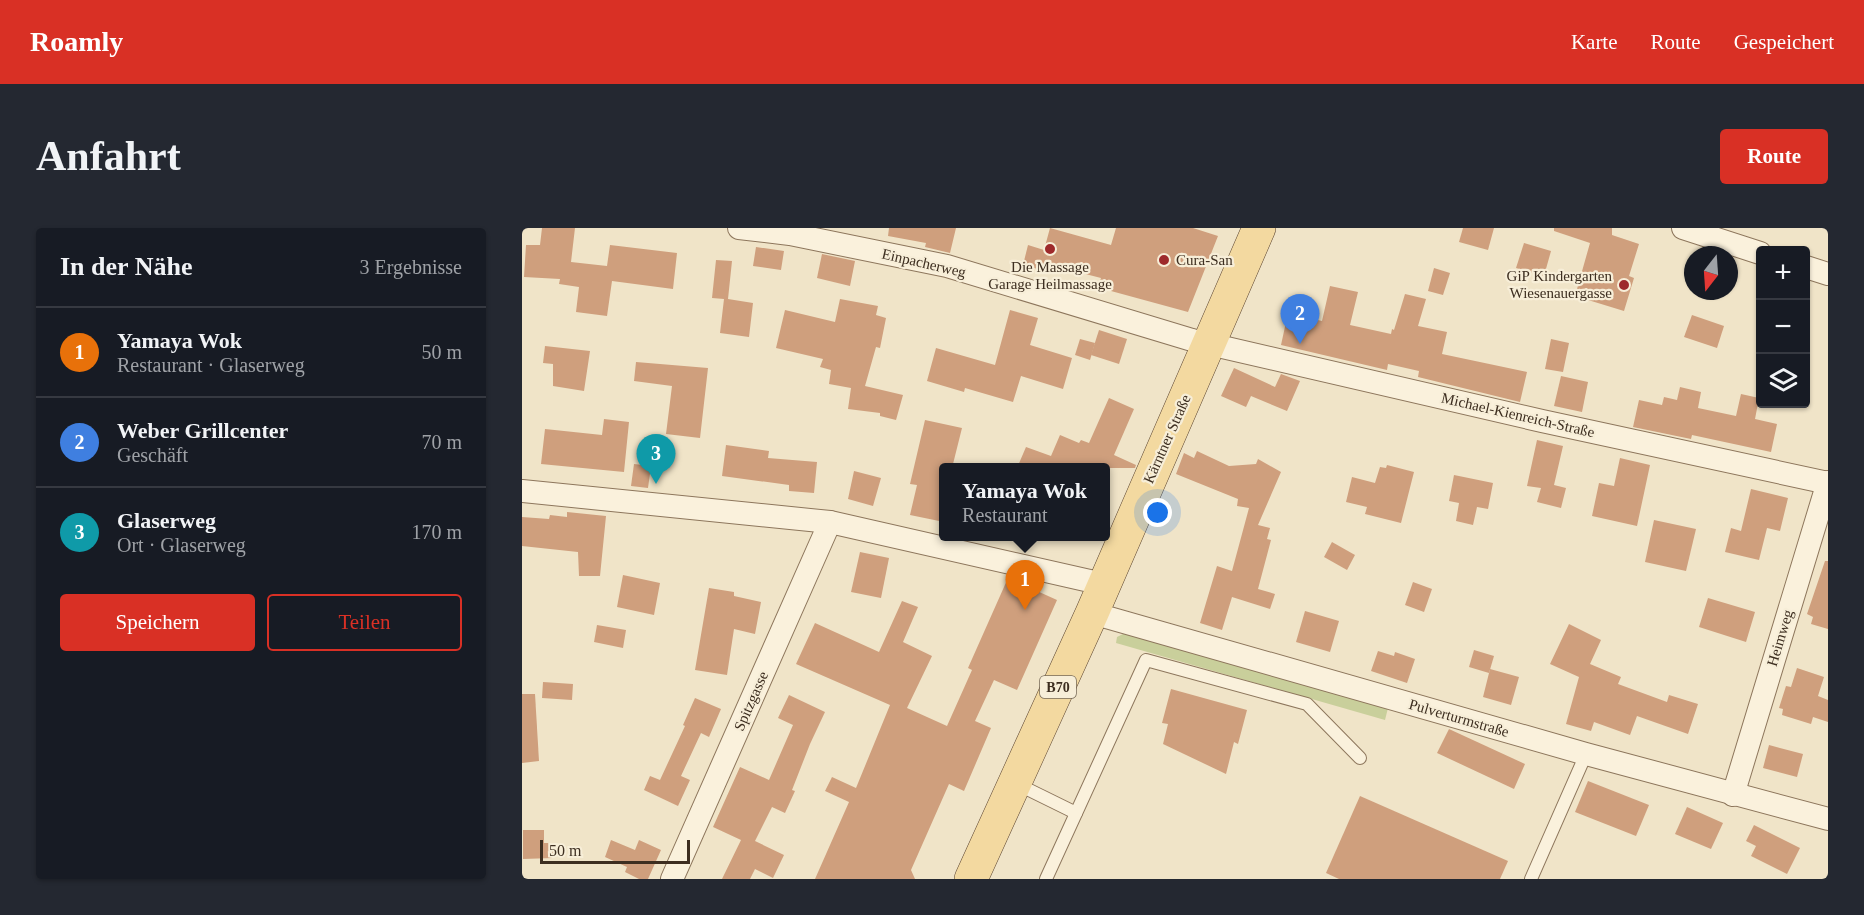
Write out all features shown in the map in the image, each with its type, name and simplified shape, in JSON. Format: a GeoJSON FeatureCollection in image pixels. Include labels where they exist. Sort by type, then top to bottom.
{"type":"FeatureCollection","features":[{"type":"Feature","properties":{"kind":"main road","name":"Kärntner Straße"},"geometry":{"type":"LineString","coordinates":[[971,879],[1259,228]]}},
{"type":"Feature","properties":{"kind":"street","name":"Einpacherweg"},"geometry":{"type":"LineString","coordinates":[[739,228],[790,234],[947,266],[1209,344]]}},
{"type":"Feature","properties":{"kind":"street"},"geometry":{"type":"LineString","coordinates":[[1683,228],[1756,251]]}},
{"type":"Feature","properties":{"kind":"street"},"geometry":{"type":"LineString","coordinates":[[1810,268],[1828,274]]}},
{"type":"Feature","properties":{"kind":"street","name":"Michael-Kienreich-Straße"},"geometry":{"type":"LineString","coordinates":[[1209,344],[1542,421],[1828,483]]}},
{"type":"Feature","properties":{"kind":"street","name":"Heimweg"},"geometry":{"type":"LineString","coordinates":[[1733,795],[1828,483]]}},
{"type":"Feature","properties":{"kind":"street","name":"Pulverturmstraße"},"geometry":{"type":"LineString","coordinates":[[522,491],[830,522],[1097,598],[1586,754],[1828,819]]}},
{"type":"Feature","properties":{"kind":"street","name":"Spitzgasse"},"geometry":{"type":"LineString","coordinates":[[672,879],[830,522]]}},
{"type":"Feature","properties":{"kind":"lane"},"geometry":{"type":"LineString","coordinates":[[1046,879],[1146,660],[1307,704],[1360,758]]}},
{"type":"Feature","properties":{"kind":"lane"},"geometry":{"type":"LineString","coordinates":[[1531,879],[1586,754]]}},
{"type":"Feature","properties":{"kind":"lane"},"geometry":{"type":"LineString","coordinates":[[1015,783],[1076,813]]}},
{"type":"Feature","properties":{"kind":"green space"},"geometry":{"type":"Polygon","coordinates":[[[1125,633],[1388,708],[1385,720],[1116,643],[1117,637],[1125,633]]]}},
{"type":"Feature","properties":{"kind":"building"},"geometry":{"type":"Polygon","coordinates":[[[542,228],[575,228],[571,262],[607,266],[610,245],[677,253],[673,289],[612,281],[607,316],[576,312],[579,287],[559,284],[560,279],[524,277],[526,245],[540,245],[542,228]]]}},
{"type":"Feature","properties":{"kind":"building"},"geometry":{"type":"Polygon","coordinates":[[[889,228],[956,228],[950,253],[925,247],[926,243],[888,236],[889,228]]]}},
{"type":"Feature","properties":{"kind":"building","name":"Cura-San"},"geometry":{"type":"Polygon","coordinates":[[[1050,228],[1111,245],[1116,228],[1193,228],[1218,236],[1188,312],[1111,291],[1112,285],[1100,281],[1101,278],[1058,267],[1056,274],[1023,265],[1028,245],[1044,250],[1050,228]]]}},
{"type":"Feature","properties":{"kind":"building"},"geometry":{"type":"Polygon","coordinates":[[[1463,228],[1494,228],[1488,250],[1459,242],[1463,228]]]}},
{"type":"Feature","properties":{"kind":"building"},"geometry":{"type":"Polygon","coordinates":[[[1554,228],[1612,228],[1612,235],[1639,244],[1629,276],[1634,278],[1624,311],[1575,296],[1590,243],[1554,231],[1554,228]]]}},
{"type":"Feature","properties":{"kind":"building"},"geometry":{"type":"Polygon","coordinates":[[[1524,243],[1551,251],[1544,276],[1516,268],[1524,243]]]}},
{"type":"Feature","properties":{"kind":"building"},"geometry":{"type":"Polygon","coordinates":[[[756,247],[784,251],[781,270],[753,266],[756,247]]]}},
{"type":"Feature","properties":{"kind":"building"},"geometry":{"type":"Polygon","coordinates":[[[822,254],[855,261],[850,286],[817,278],[822,254]]]}},
{"type":"Feature","properties":{"kind":"building"},"geometry":{"type":"Polygon","coordinates":[[[716,260],[732,261],[728,299],[753,303],[749,337],[720,333],[724,299],[712,298],[716,260]]]}},
{"type":"Feature","properties":{"kind":"building"},"geometry":{"type":"Polygon","coordinates":[[[1434,268],[1450,273],[1443,295],[1428,291],[1434,268]]]}},
{"type":"Feature","properties":{"kind":"building"},"geometry":{"type":"Polygon","coordinates":[[[1330,286],[1358,292],[1350,325],[1391,334],[1405,294],[1426,299],[1418,326],[1447,332],[1442,354],[1527,372],[1520,402],[1418,377],[1419,371],[1388,364],[1387,370],[1281,345],[1288,313],[1322,321],[1330,286]]]}},
{"type":"Feature","properties":{"kind":"building"},"geometry":{"type":"Polygon","coordinates":[[[840,299],[878,306],[876,315],[886,318],[880,348],[876,347],[865,386],[903,395],[896,420],[880,416],[880,413],[848,409],[851,388],[829,384],[831,370],[820,367],[823,359],[776,348],[785,310],[835,322],[840,299]]]}},
{"type":"Feature","properties":{"kind":"building"},"geometry":{"type":"Polygon","coordinates":[[[1010,310],[1038,318],[1030,345],[1072,358],[1063,389],[1021,376],[1013,402],[965,388],[964,392],[927,381],[936,348],[995,365],[1010,310]]]}},
{"type":"Feature","properties":{"kind":"building"},"geometry":{"type":"Polygon","coordinates":[[[1692,315],[1724,326],[1717,348],[1684,337],[1692,315]]]}},
{"type":"Feature","properties":{"kind":"building"},"geometry":{"type":"Polygon","coordinates":[[[1099,330],[1127,339],[1119,364],[1091,355],[1099,330]]]}},
{"type":"Feature","properties":{"kind":"building"},"geometry":{"type":"Polygon","coordinates":[[[1080,339],[1095,343],[1090,360],[1075,355],[1080,339]]]}},
{"type":"Feature","properties":{"kind":"building"},"geometry":{"type":"Polygon","coordinates":[[[1551,339],[1569,343],[1563,372],[1545,369],[1551,339]]]}},
{"type":"Feature","properties":{"kind":"building"},"geometry":{"type":"Polygon","coordinates":[[[545,346],[590,351],[584,391],[553,386],[553,364],[543,363],[545,346]]]}},
{"type":"Feature","properties":{"kind":"building"},"geometry":{"type":"Polygon","coordinates":[[[636,362],[708,368],[700,438],[666,434],[672,386],[634,381],[636,362]]]}},
{"type":"Feature","properties":{"kind":"building"},"geometry":{"type":"Polygon","coordinates":[[[1234,368],[1275,387],[1281,374],[1300,381],[1287,411],[1251,396],[1246,407],[1221,396],[1234,368]]]}},
{"type":"Feature","properties":{"kind":"building"},"geometry":{"type":"Polygon","coordinates":[[[1561,376],[1588,382],[1582,412],[1554,406],[1561,376]]]}},
{"type":"Feature","properties":{"kind":"building"},"geometry":{"type":"Polygon","coordinates":[[[1680,387],[1701,392],[1698,408],[1736,416],[1741,394],[1756,397],[1755,419],[1777,424],[1771,452],[1692,435],[1691,439],[1633,427],[1639,400],[1662,405],[1664,397],[1677,400],[1680,387]]]}},
{"type":"Feature","properties":{"kind":"building"},"geometry":{"type":"Polygon","coordinates":[[[1109,398],[1134,409],[1114,455],[1136,465],[1135,468],[1110,468],[1110,463],[1019,463],[1026,447],[1051,456],[1060,435],[1079,443],[1081,440],[1089,443],[1109,398]]]}},
{"type":"Feature","properties":{"kind":"building"},"geometry":{"type":"Polygon","coordinates":[[[604,419],[629,422],[624,472],[541,464],[545,429],[602,435],[604,419]]]}},
{"type":"Feature","properties":{"kind":"building"},"geometry":{"type":"Polygon","coordinates":[[[925,420],[962,428],[953,463],[939,463],[939,521],[910,515],[917,485],[910,484],[925,420]]]}},
{"type":"Feature","properties":{"kind":"building"},"geometry":{"type":"Polygon","coordinates":[[[1537,440],[1563,446],[1554,485],[1566,488],[1561,508],[1537,502],[1541,488],[1527,486],[1537,440]]]}},
{"type":"Feature","properties":{"kind":"building"},"geometry":{"type":"Polygon","coordinates":[[[726,445],[769,451],[768,458],[817,462],[814,493],[789,491],[789,485],[722,476],[726,445]]]}},
{"type":"Feature","properties":{"kind":"building"},"geometry":{"type":"Polygon","coordinates":[[[1197,451],[1229,466],[1256,464],[1258,459],[1281,472],[1258,525],[1270,528],[1267,539],[1271,540],[1258,589],[1275,594],[1270,609],[1232,597],[1222,630],[1200,623],[1217,566],[1232,571],[1249,508],[1237,506],[1238,499],[1176,474],[1184,453],[1194,458],[1197,451]]]}},
{"type":"Feature","properties":{"kind":"building"},"geometry":{"type":"Polygon","coordinates":[[[1620,458],[1650,465],[1637,526],[1592,516],[1599,483],[1614,486],[1620,458]]]}},
{"type":"Feature","properties":{"kind":"building"},"geometry":{"type":"Polygon","coordinates":[[[634,464],[651,466],[648,488],[631,486],[634,464]]]}},
{"type":"Feature","properties":{"kind":"building"},"geometry":{"type":"Polygon","coordinates":[[[1387,465],[1414,472],[1401,523],[1365,514],[1367,507],[1346,502],[1352,477],[1375,483],[1380,467],[1386,468],[1387,465]]]}},
{"type":"Feature","properties":{"kind":"building"},"geometry":{"type":"Polygon","coordinates":[[[854,471],[881,478],[873,506],[848,499],[854,471]]]}},
{"type":"Feature","properties":{"kind":"building"},"geometry":{"type":"Polygon","coordinates":[[[1454,475],[1493,483],[1488,509],[1477,507],[1473,525],[1456,521],[1459,503],[1449,501],[1454,475]]]}},
{"type":"Feature","properties":{"kind":"building"},"geometry":{"type":"Polygon","coordinates":[[[1751,489],[1788,498],[1780,531],[1767,528],[1759,560],[1725,552],[1731,528],[1741,531],[1751,489]]]}},
{"type":"Feature","properties":{"kind":"building"},"geometry":{"type":"Polygon","coordinates":[[[567,512],[606,516],[600,576],[579,576],[578,552],[522,546],[522,517],[549,519],[550,515],[567,517],[567,512]]]}},
{"type":"Feature","properties":{"kind":"building"},"geometry":{"type":"Polygon","coordinates":[[[1654,520],[1696,529],[1686,571],[1645,562],[1654,520]]]}},
{"type":"Feature","properties":{"kind":"building"},"geometry":{"type":"Polygon","coordinates":[[[1332,542],[1355,555],[1347,570],[1324,557],[1332,542]]]}},
{"type":"Feature","properties":{"kind":"building"},"geometry":{"type":"Polygon","coordinates":[[[860,552],[889,558],[881,598],[851,592],[860,552]]]}},
{"type":"Feature","properties":{"kind":"building"},"geometry":{"type":"Polygon","coordinates":[[[1825,561],[1828,561],[1828,629],[1811,624],[1813,617],[1807,614],[1825,561]]]}},
{"type":"Feature","properties":{"kind":"building"},"geometry":{"type":"Polygon","coordinates":[[[623,575],[660,583],[654,615],[617,607],[623,575]]]}},
{"type":"Feature","properties":{"kind":"building"},"geometry":{"type":"Polygon","coordinates":[[[1008,578],[1057,600],[1017,690],[994,680],[975,721],[991,728],[964,791],[949,784],[911,870],[915,879],[815,879],[849,802],[825,791],[832,777],[856,788],[890,705],[796,664],[815,623],[879,652],[902,601],[918,607],[903,642],[932,656],[907,708],[947,726],[972,670],[968,668],[1008,578]]]}},
{"type":"Feature","properties":{"kind":"building"},"geometry":{"type":"Polygon","coordinates":[[[1413,582],[1432,589],[1424,612],[1405,605],[1413,582]]]}},
{"type":"Feature","properties":{"kind":"building"},"geometry":{"type":"Polygon","coordinates":[[[709,588],[734,592],[734,596],[761,602],[755,634],[734,629],[727,675],[695,670],[709,588]]]}},
{"type":"Feature","properties":{"kind":"building"},"geometry":{"type":"Polygon","coordinates":[[[1708,598],[1755,612],[1746,642],[1699,627],[1708,598]]]}},
{"type":"Feature","properties":{"kind":"building"},"geometry":{"type":"Polygon","coordinates":[[[1305,611],[1339,621],[1330,652],[1296,642],[1305,611]]]}},
{"type":"Feature","properties":{"kind":"building"},"geometry":{"type":"Polygon","coordinates":[[[1569,624],[1601,640],[1590,664],[1621,677],[1618,684],[1667,702],[1669,695],[1698,704],[1688,734],[1637,716],[1630,735],[1594,722],[1591,731],[1566,724],[1579,677],[1550,664],[1569,624]]]}},
{"type":"Feature","properties":{"kind":"building"},"geometry":{"type":"Polygon","coordinates":[[[597,625],[626,630],[623,648],[594,642],[597,625]]]}},
{"type":"Feature","properties":{"kind":"building"},"geometry":{"type":"Polygon","coordinates":[[[1474,650],[1494,656],[1489,673],[1469,667],[1474,650]]]}},
{"type":"Feature","properties":{"kind":"building"},"geometry":{"type":"Polygon","coordinates":[[[1378,651],[1394,656],[1395,652],[1415,659],[1407,683],[1371,671],[1378,651]]]}},
{"type":"Feature","properties":{"kind":"building"},"geometry":{"type":"Polygon","coordinates":[[[1797,668],[1824,677],[1818,696],[1828,700],[1828,722],[1813,717],[1811,724],[1782,715],[1783,709],[1779,708],[1786,686],[1791,687],[1797,668]]]}},
{"type":"Feature","properties":{"kind":"building"},"geometry":{"type":"Polygon","coordinates":[[[1490,669],[1519,677],[1511,705],[1483,697],[1490,669]]]}},
{"type":"Feature","properties":{"kind":"building"},"geometry":{"type":"Polygon","coordinates":[[[543,682],[573,684],[572,700],[542,698],[543,682]]]}},
{"type":"Feature","properties":{"kind":"building"},"geometry":{"type":"Polygon","coordinates":[[[1171,689],[1247,710],[1238,744],[1234,742],[1226,774],[1163,744],[1168,724],[1162,723],[1171,689]]]}},
{"type":"Feature","properties":{"kind":"building"},"geometry":{"type":"Polygon","coordinates":[[[522,694],[535,694],[539,761],[522,763],[522,694]]]}},
{"type":"Feature","properties":{"kind":"building"},"geometry":{"type":"Polygon","coordinates":[[[789,695],[825,712],[810,744],[792,790],[795,791],[785,813],[772,807],[755,841],[784,855],[773,878],[755,869],[750,879],[722,879],[741,840],[713,827],[740,767],[769,780],[793,725],[778,718],[789,695]]]}},
{"type":"Feature","properties":{"kind":"building"},"geometry":{"type":"Polygon","coordinates":[[[695,698],[721,709],[709,737],[701,733],[681,776],[690,780],[678,806],[644,790],[650,776],[660,780],[695,698]]]}},
{"type":"Feature","properties":{"kind":"building"},"geometry":{"type":"Polygon","coordinates":[[[1449,729],[1525,764],[1514,789],[1437,753],[1449,729]]]}},
{"type":"Feature","properties":{"kind":"building"},"geometry":{"type":"Polygon","coordinates":[[[1769,745],[1803,754],[1797,777],[1763,768],[1769,745]]]}},
{"type":"Feature","properties":{"kind":"building"},"geometry":{"type":"Polygon","coordinates":[[[1588,781],[1649,805],[1636,836],[1575,812],[1588,781]]]}},
{"type":"Feature","properties":{"kind":"building"},"geometry":{"type":"Polygon","coordinates":[[[1360,796],[1508,861],[1500,879],[1339,879],[1326,873],[1360,796]]]}},
{"type":"Feature","properties":{"kind":"building"},"geometry":{"type":"Polygon","coordinates":[[[1687,807],[1723,823],[1711,849],[1675,834],[1687,807]]]}},
{"type":"Feature","properties":{"kind":"building"},"geometry":{"type":"Polygon","coordinates":[[[1754,825],[1800,848],[1787,874],[1751,856],[1756,846],[1746,841],[1754,825]]]}},
{"type":"Feature","properties":{"kind":"building"},"geometry":{"type":"Polygon","coordinates":[[[523,830],[544,830],[544,843],[553,843],[553,858],[523,859],[523,830]]]}},
{"type":"Feature","properties":{"kind":"building"},"geometry":{"type":"Polygon","coordinates":[[[611,840],[635,850],[639,840],[661,850],[648,879],[639,879],[625,872],[627,867],[605,857],[611,840]]]}},
{"type":"Feature","properties":{"kind":"place","name":"Die Massage Garage Heilmassage"},"geometry":{"type":"Point","coordinates":[1050,249]}},
{"type":"Feature","properties":{"kind":"place","name":"Cura-San"},"geometry":{"type":"Point","coordinates":[1164,260]}},
{"type":"Feature","properties":{"kind":"place","name":"GiP Kindergarten Wiesenauergasse"},"geometry":{"type":"Point","coordinates":[1624,285]}},
{"type":"Feature","properties":{"kind":"place","name":"Weber Grillcenter"},"geometry":{"type":"Point","coordinates":[1300,344]}},
{"type":"Feature","properties":{"kind":"place","name":"Glaserweg"},"geometry":{"type":"Point","coordinates":[656,484]}},
{"type":"Feature","properties":{"kind":"place","name":"Yamaya Wok"},"geometry":{"type":"Point","coordinates":[1025,610]}}]}
